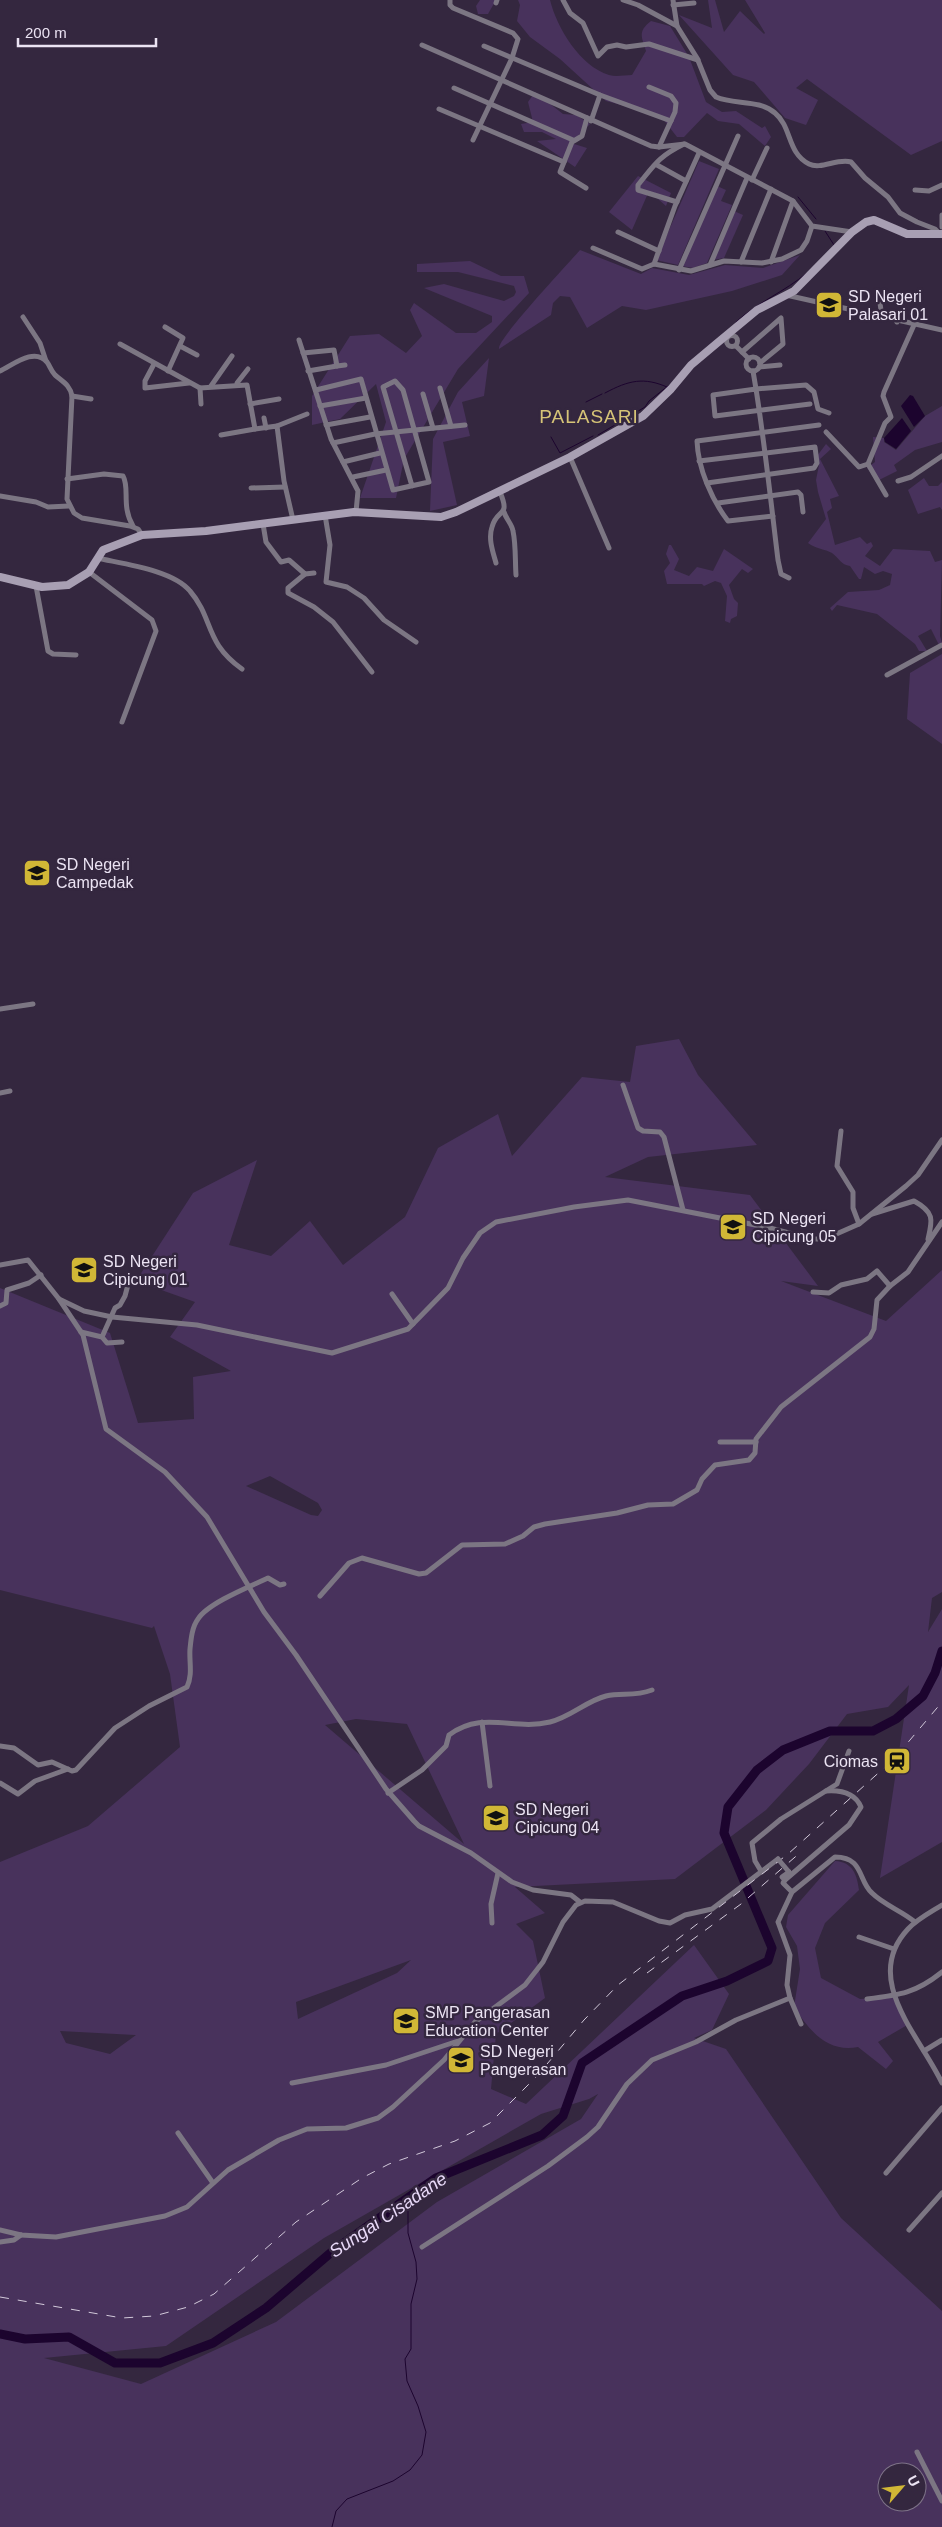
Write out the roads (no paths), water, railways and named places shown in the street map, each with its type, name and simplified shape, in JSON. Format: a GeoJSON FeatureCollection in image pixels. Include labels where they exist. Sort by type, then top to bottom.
{"type":"FeatureCollection","features":[{"type":"Feature","properties":{"kind":"main road"},"geometry":{"type":"LineString","coordinates":[[0,577],[36,586],[56,588],[68,585],[90,572],[98,558],[110,546],[142,536],[192,533],[356,512],[440,517],[456,512],[570,457],[643,416],[680,380],[691,365],[757,310],[800,286],[852,232],[866,222],[874,220],[907,234],[941,232]]}},
{"type":"Feature","properties":{"kind":"street"},"geometry":{"type":"LineString","coordinates":[[450,0],[453,8],[516,34],[518,41],[512,58],[473,140]]}},
{"type":"Feature","properties":{"kind":"street"},"geometry":{"type":"LineString","coordinates":[[563,0],[570,13],[584,23],[598,56],[607,47],[617,44],[626,47],[649,44],[698,60]]}},
{"type":"Feature","properties":{"kind":"street"},"geometry":{"type":"LineString","coordinates":[[623,0],[638,5],[678,26]]}},
{"type":"Feature","properties":{"kind":"street"},"geometry":{"type":"LineString","coordinates":[[694,3],[673,3],[678,26],[698,60],[710,90],[716,97],[771,110],[783,123],[794,150],[809,164],[814,166],[839,161],[851,162],[888,197],[900,213],[917,222],[941,232],[942,215]]}},
{"type":"Feature","properties":{"kind":"street"},"geometry":{"type":"LineString","coordinates":[[422,45],[589,120],[659,148],[685,144],[793,201],[812,226],[852,232]]}},
{"type":"Feature","properties":{"kind":"street"},"geometry":{"type":"LineString","coordinates":[[484,46],[671,122]]}},
{"type":"Feature","properties":{"kind":"street"},"geometry":{"type":"LineString","coordinates":[[649,87],[674,98],[676,108],[659,148]]}},
{"type":"Feature","properties":{"kind":"street"},"geometry":{"type":"LineString","coordinates":[[454,88],[574,140]]}},
{"type":"Feature","properties":{"kind":"street"},"geometry":{"type":"LineString","coordinates":[[586,188],[561,174],[574,140],[582,136],[600,94]]}},
{"type":"Feature","properties":{"kind":"street"},"geometry":{"type":"LineString","coordinates":[[440,108],[564,162]]}},
{"type":"Feature","properties":{"kind":"street"},"geometry":{"type":"LineString","coordinates":[[680,270],[723,165],[738,136]]}},
{"type":"Feature","properties":{"kind":"street"},"geometry":{"type":"LineString","coordinates":[[677,202],[638,190],[638,185],[655,162],[665,154],[685,144]]}},
{"type":"Feature","properties":{"kind":"street"},"geometry":{"type":"LineString","coordinates":[[710,265],[750,179],[767,148]]}},
{"type":"Feature","properties":{"kind":"street"},"geometry":{"type":"LineString","coordinates":[[654,264],[677,202],[699,153]]}},
{"type":"Feature","properties":{"kind":"street"},"geometry":{"type":"LineString","coordinates":[[658,165],[686,181]]}},
{"type":"Feature","properties":{"kind":"street"},"geometry":{"type":"LineString","coordinates":[[915,190],[929,191],[942,185]]}},
{"type":"Feature","properties":{"kind":"street"},"geometry":{"type":"LineString","coordinates":[[741,262],[771,189]]}},
{"type":"Feature","properties":{"kind":"street"},"geometry":{"type":"LineString","coordinates":[[770,262],[793,201]]}},
{"type":"Feature","properties":{"kind":"street"},"geometry":{"type":"LineString","coordinates":[[593,248],[642,269],[654,264],[691,271],[724,261],[770,262],[801,250],[807,241],[812,226]]}},
{"type":"Feature","properties":{"kind":"street"},"geometry":{"type":"LineString","coordinates":[[618,232],[659,251]]}},
{"type":"Feature","properties":{"kind":"street"},"geometry":{"type":"LineString","coordinates":[[786,295],[824,302],[898,322],[942,330]]}},
{"type":"Feature","properties":{"kind":"street"},"geometry":{"type":"LineString","coordinates":[[880,304],[882,318]]}},
{"type":"Feature","properties":{"kind":"street"},"geometry":{"type":"LineString","coordinates":[[898,322],[900,312]]}},
{"type":"Feature","properties":{"kind":"street"},"geometry":{"type":"LineString","coordinates":[[23,317],[40,343],[46,361],[53,373],[68,385],[72,396],[67,478],[69,506],[74,513],[82,518],[133,526]]}},
{"type":"Feature","properties":{"kind":"street"},"geometry":{"type":"LineString","coordinates":[[742,352],[782,318],[783,344],[753,371]]}},
{"type":"Feature","properties":{"kind":"street"},"geometry":{"type":"LineString","coordinates":[[826,432],[859,467],[868,464],[885,423],[891,418],[883,396],[914,324]]}},
{"type":"Feature","properties":{"kind":"street"},"geometry":{"type":"LineString","coordinates":[[164,327],[184,338],[168,371]]}},
{"type":"Feature","properties":{"kind":"street"},"geometry":{"type":"LineString","coordinates":[[728,336],[728,345],[736,346],[749,359]]}},
{"type":"Feature","properties":{"kind":"street"},"geometry":{"type":"LineString","coordinates":[[299,340],[333,443],[353,477],[358,491],[356,512]]}},
{"type":"Feature","properties":{"kind":"street"},"geometry":{"type":"LineString","coordinates":[[120,344],[200,388],[247,384],[255,429]]}},
{"type":"Feature","properties":{"kind":"street"},"geometry":{"type":"LineString","coordinates":[[180,346],[197,355]]}},
{"type":"Feature","properties":{"kind":"street"},"geometry":{"type":"LineString","coordinates":[[303,352],[334,350],[337,366]]}},
{"type":"Feature","properties":{"kind":"street"},"geometry":{"type":"LineString","coordinates":[[0,371],[32,356],[39,356],[46,361]]}},
{"type":"Feature","properties":{"kind":"street"},"geometry":{"type":"LineString","coordinates":[[210,386],[232,356]]}},
{"type":"Feature","properties":{"kind":"street"},"geometry":{"type":"LineString","coordinates":[[749,359],[756,358],[760,365]]}},
{"type":"Feature","properties":{"kind":"street"},"geometry":{"type":"LineString","coordinates":[[749,359],[747,366],[753,371],[760,410],[781,574],[789,578]]}},
{"type":"Feature","properties":{"kind":"street"},"geometry":{"type":"LineString","coordinates":[[154,364],[146,381],[145,388],[190,383]]}},
{"type":"Feature","properties":{"kind":"street"},"geometry":{"type":"LineString","coordinates":[[760,365],[780,364]]}},
{"type":"Feature","properties":{"kind":"street"},"geometry":{"type":"LineString","coordinates":[[308,371],[345,365]]}},
{"type":"Feature","properties":{"kind":"street"},"geometry":{"type":"LineString","coordinates":[[237,384],[248,369]]}},
{"type":"Feature","properties":{"kind":"street"},"geometry":{"type":"LineString","coordinates":[[316,390],[361,379],[380,453],[392,490],[412,486],[429,482],[402,387],[395,381],[382,387],[412,486]]}},
{"type":"Feature","properties":{"kind":"street"},"geometry":{"type":"LineString","coordinates":[[810,404],[716,416],[713,395],[806,385],[814,392],[818,409],[829,412]]}},
{"type":"Feature","properties":{"kind":"street"},"geometry":{"type":"LineString","coordinates":[[200,388],[201,404]]}},
{"type":"Feature","properties":{"kind":"street"},"geometry":{"type":"LineString","coordinates":[[440,388],[451,426]]}},
{"type":"Feature","properties":{"kind":"street"},"geometry":{"type":"LineString","coordinates":[[423,394],[433,428]]}},
{"type":"Feature","properties":{"kind":"street"},"geometry":{"type":"LineString","coordinates":[[72,396],[91,399]]}},
{"type":"Feature","properties":{"kind":"street"},"geometry":{"type":"LineString","coordinates":[[320,406],[366,398]]}},
{"type":"Feature","properties":{"kind":"street"},"geometry":{"type":"LineString","coordinates":[[250,404],[279,399]]}},
{"type":"Feature","properties":{"kind":"street"},"geometry":{"type":"LineString","coordinates":[[221,435],[277,426],[307,414]]}},
{"type":"Feature","properties":{"kind":"street"},"geometry":{"type":"LineString","coordinates":[[326,425],[370,417]]}},
{"type":"Feature","properties":{"kind":"street"},"geometry":{"type":"LineString","coordinates":[[264,418],[266,428]]}},
{"type":"Feature","properties":{"kind":"street"},"geometry":{"type":"LineString","coordinates":[[333,443],[396,431],[465,425]]}},
{"type":"Feature","properties":{"kind":"street"},"geometry":{"type":"LineString","coordinates":[[773,516],[728,521],[707,483],[699,461],[698,440],[819,425]]}},
{"type":"Feature","properties":{"kind":"street"},"geometry":{"type":"LineString","coordinates":[[277,426],[285,487],[293,520]]}},
{"type":"Feature","properties":{"kind":"street"},"geometry":{"type":"LineString","coordinates":[[699,461],[815,447],[817,463],[814,468],[707,483]]}},
{"type":"Feature","properties":{"kind":"street"},"geometry":{"type":"LineString","coordinates":[[344,462],[380,453]]}},
{"type":"Feature","properties":{"kind":"street"},"geometry":{"type":"LineString","coordinates":[[898,481],[912,478],[942,456]]}},
{"type":"Feature","properties":{"kind":"street"},"geometry":{"type":"LineString","coordinates":[[570,457],[609,548]]}},
{"type":"Feature","properties":{"kind":"street"},"geometry":{"type":"LineString","coordinates":[[868,464],[886,495]]}},
{"type":"Feature","properties":{"kind":"street"},"geometry":{"type":"LineString","coordinates":[[353,477],[386,470]]}},
{"type":"Feature","properties":{"kind":"street"},"geometry":{"type":"LineString","coordinates":[[67,478],[104,474],[124,476],[126,480],[125,508],[133,526],[142,536]]}},
{"type":"Feature","properties":{"kind":"street"},"geometry":{"type":"LineString","coordinates":[[251,488],[285,487]]}},
{"type":"Feature","properties":{"kind":"street"},"geometry":{"type":"LineString","coordinates":[[496,563],[491,548],[491,529],[504,512],[506,506],[500,492]]}},
{"type":"Feature","properties":{"kind":"street"},"geometry":{"type":"LineString","coordinates":[[718,503],[798,492],[803,512]]}},
{"type":"Feature","properties":{"kind":"street"},"geometry":{"type":"LineString","coordinates":[[0,496],[36,502],[48,507],[69,506]]}},
{"type":"Feature","properties":{"kind":"street"},"geometry":{"type":"LineString","coordinates":[[504,512],[513,531],[513,549],[517,564],[516,575]]}},
{"type":"Feature","properties":{"kind":"street"},"geometry":{"type":"LineString","coordinates":[[325,515],[330,545],[326,582],[347,587],[364,598],[384,620],[416,642]]}},
{"type":"Feature","properties":{"kind":"street"},"geometry":{"type":"LineString","coordinates":[[263,524],[266,542],[281,562],[289,560],[305,574]]}},
{"type":"Feature","properties":{"kind":"street"},"geometry":{"type":"LineString","coordinates":[[98,558],[168,575],[182,584],[194,597],[221,651],[242,669]]}},
{"type":"Feature","properties":{"kind":"street"},"geometry":{"type":"LineString","coordinates":[[90,572],[152,620],[156,630],[122,722]]}},
{"type":"Feature","properties":{"kind":"street"},"geometry":{"type":"LineString","coordinates":[[314,573],[305,574],[288,588],[288,593],[314,607],[333,622],[372,672]]}},
{"type":"Feature","properties":{"kind":"street"},"geometry":{"type":"LineString","coordinates":[[36,586],[48,651],[53,654],[76,655]]}},
{"type":"Feature","properties":{"kind":"street"},"geometry":{"type":"LineString","coordinates":[[887,675],[942,645]]}},
{"type":"Feature","properties":{"kind":"street"},"geometry":{"type":"LineString","coordinates":[[0,1009],[33,1004]]}},
{"type":"Feature","properties":{"kind":"street"},"geometry":{"type":"LineString","coordinates":[[623,1085],[638,1128],[643,1132],[660,1132],[664,1137],[683,1210]]}},
{"type":"Feature","properties":{"kind":"street"},"geometry":{"type":"LineString","coordinates":[[0,1093],[10,1091]]}},
{"type":"Feature","properties":{"kind":"street"},"geometry":{"type":"LineString","coordinates":[[842,1131],[837,1166],[853,1192],[853,1208],[858,1224]]}},
{"type":"Feature","properties":{"kind":"street"},"geometry":{"type":"LineString","coordinates":[[59,1299],[84,1311],[112,1317],[197,1325],[329,1354],[404,1331],[413,1324],[448,1288],[463,1258],[480,1233],[496,1222],[574,1207],[628,1200],[683,1210],[818,1240],[858,1224],[870,1216],[914,1179],[942,1140]]}},
{"type":"Feature","properties":{"kind":"street"},"geometry":{"type":"LineString","coordinates":[[870,1216],[914,1201],[932,1218],[928,1243]]}},
{"type":"Feature","properties":{"kind":"street"},"geometry":{"type":"LineString","coordinates":[[320,1596],[349,1563],[362,1558],[419,1574],[426,1573],[462,1546],[505,1544],[523,1536],[534,1527],[545,1524],[571,1521],[648,1505],[673,1504],[697,1490],[702,1479],[715,1465],[750,1460],[755,1453],[756,1442],[781,1407],[870,1337],[874,1329],[875,1303],[890,1286],[908,1272],[942,1222]]}},
{"type":"Feature","properties":{"kind":"street"},"geometry":{"type":"LineString","coordinates":[[0,1265],[26,1260],[41,1275],[59,1299],[81,1332],[106,1429],[156,1464],[195,1502],[218,1533],[250,1587],[388,1793],[419,1826],[463,1849],[498,1873],[523,1887],[571,1895],[580,1902],[613,1902],[644,1916],[670,1923],[685,1915],[709,1911],[778,1859],[789,1872],[782,1877],[785,1880],[783,1883],[785,1887],[792,1892]]}},
{"type":"Feature","properties":{"kind":"street"},"geometry":{"type":"LineString","coordinates":[[812,1292],[829,1292],[841,1285],[867,1279],[877,1271],[890,1286]]}},
{"type":"Feature","properties":{"kind":"street"},"geometry":{"type":"LineString","coordinates":[[0,1306],[6,1303],[9,1289],[29,1283],[41,1275]]}},
{"type":"Feature","properties":{"kind":"street"},"geometry":{"type":"LineString","coordinates":[[102,1337],[112,1317],[114,1308],[120,1305],[125,1296],[130,1277]]}},
{"type":"Feature","properties":{"kind":"street"},"geometry":{"type":"LineString","coordinates":[[392,1294],[413,1324]]}},
{"type":"Feature","properties":{"kind":"street"},"geometry":{"type":"LineString","coordinates":[[81,1332],[102,1337],[107,1343],[122,1342]]}},
{"type":"Feature","properties":{"kind":"street"},"geometry":{"type":"LineString","coordinates":[[720,1442],[756,1442]]}},
{"type":"Feature","properties":{"kind":"street"},"geometry":{"type":"LineString","coordinates":[[0,1746],[17,1749],[38,1765],[52,1762],[72,1771],[79,1768],[118,1726],[187,1687],[190,1675],[192,1635],[199,1617],[250,1587],[271,1578],[278,1584],[284,1584]]}},
{"type":"Feature","properties":{"kind":"street"},"geometry":{"type":"LineString","coordinates":[[388,1793],[422,1770],[446,1746],[449,1735],[472,1722],[508,1724],[549,1722],[576,1712],[605,1696],[634,1695],[652,1690]]}},
{"type":"Feature","properties":{"kind":"street"},"geometry":{"type":"LineString","coordinates":[[482,1722],[490,1786]]}},
{"type":"Feature","properties":{"kind":"street"},"geometry":{"type":"LineString","coordinates":[[760,1872],[752,1852],[752,1843],[763,1836],[773,1825],[837,1784],[849,1751]]}},
{"type":"Feature","properties":{"kind":"street"},"geometry":{"type":"LineString","coordinates":[[0,1783],[18,1794],[35,1781],[68,1769]]}},
{"type":"Feature","properties":{"kind":"street"},"geometry":{"type":"LineString","coordinates":[[785,1880],[849,1825],[861,1807],[853,1796],[842,1792],[823,1792]]}},
{"type":"Feature","properties":{"kind":"street"},"geometry":{"type":"LineString","coordinates":[[801,2024],[790,1998],[788,1985],[790,1955],[778,1922],[792,1892],[835,1857],[840,1857],[848,1860],[860,1870],[871,1893],[915,1922]]}},
{"type":"Feature","properties":{"kind":"street"},"geometry":{"type":"LineString","coordinates":[[492,1923],[491,1904],[498,1873]]}},
{"type":"Feature","properties":{"kind":"street"},"geometry":{"type":"LineString","coordinates":[[0,2230],[21,2235],[56,2237],[165,2216],[187,2207],[212,2183],[242,2160],[298,2132],[312,2128],[346,2128],[382,2116],[444,2060],[480,2018],[525,1985],[543,1962],[569,1912],[580,1902]]}},
{"type":"Feature","properties":{"kind":"street"},"geometry":{"type":"LineString","coordinates":[[942,1905],[907,1929],[894,1949],[890,1974],[893,1996],[942,2083]]}},
{"type":"Feature","properties":{"kind":"street"},"geometry":{"type":"LineString","coordinates":[[859,1937],[894,1949]]}},
{"type":"Feature","properties":{"kind":"street"},"geometry":{"type":"LineString","coordinates":[[867,1999],[893,1996],[920,1988],[942,1972]]}},
{"type":"Feature","properties":{"kind":"street"},"geometry":{"type":"LineString","coordinates":[[422,2247],[548,2166],[587,2137],[598,2127],[627,2084],[652,2060],[696,2042],[736,2020],[790,1998]]}},
{"type":"Feature","properties":{"kind":"street"},"geometry":{"type":"LineString","coordinates":[[924,2051],[942,2040]]}},
{"type":"Feature","properties":{"kind":"street"},"geometry":{"type":"LineString","coordinates":[[292,2083],[386,2065],[459,2041]]}},
{"type":"Feature","properties":{"kind":"street"},"geometry":{"type":"LineString","coordinates":[[886,2173],[933,2115],[942,2108]]}},
{"type":"Feature","properties":{"kind":"street"},"geometry":{"type":"LineString","coordinates":[[178,2133],[212,2183]]}},
{"type":"Feature","properties":{"kind":"street"},"geometry":{"type":"LineString","coordinates":[[909,2230],[942,2193]]}},
{"type":"Feature","properties":{"kind":"street"},"geometry":{"type":"LineString","coordinates":[[0,2242],[14,2240],[21,2235]]}},
{"type":"Feature","properties":{"kind":"street"},"geometry":{"type":"LineString","coordinates":[[917,2452],[942,2501]]}},
{"type":"Feature","properties":{"kind":"waterway"},"geometry":{"type":"LineString","coordinates":[[798,197],[816,219]]}},
{"type":"Feature","properties":{"kind":"waterway"},"geometry":{"type":"LineString","coordinates":[[825,231],[834,245]]}},
{"type":"Feature","properties":{"kind":"waterway"},"geometry":{"type":"LineString","coordinates":[[736,322],[807,273]]}},
{"type":"Feature","properties":{"kind":"waterway"},"geometry":{"type":"LineString","coordinates":[[605,393],[636,381],[651,382],[667,387]]}},
{"type":"Feature","properties":{"kind":"waterway"},"geometry":{"type":"LineString","coordinates":[[598,435],[645,407],[649,401],[668,386]]}},
{"type":"Feature","properties":{"kind":"waterway"},"geometry":{"type":"LineString","coordinates":[[586,402],[602,394]]}},
{"type":"Feature","properties":{"kind":"waterway"},"geometry":{"type":"LineString","coordinates":[[551,437],[560,453],[593,436]]}},
{"type":"Feature","properties":{"kind":"waterway","name":"Sungai Cisadane"},"geometry":{"type":"LineString","coordinates":[[0,2334],[25,2339],[69,2337],[115,2363],[160,2363],[213,2343],[266,2308],[334,2250],[436,2178],[542,2135],[563,2116],[582,2063],[682,1996],[727,1981],[768,1961],[772,1948],[724,1833],[728,1807],[757,1770],[783,1750],[830,1731],[873,1731],[896,1719],[923,1696],[935,1673],[942,1651]]}},
{"type":"Feature","properties":{"kind":"waterway"},"geometry":{"type":"LineString","coordinates":[[332,2527],[336,2511],[347,2499],[393,2481],[410,2470],[422,2455],[426,2432],[418,2406],[407,2381],[405,2359],[411,2349],[411,2304],[417,2279],[416,2262],[408,2233],[408,2197]]}},
{"type":"Feature","properties":{"kind":"railway"},"geometry":{"type":"LineString","coordinates":[[0,2297],[122,2318],[154,2316],[188,2307],[214,2294],[296,2222],[362,2178],[389,2164],[455,2141],[490,2123],[537,2076],[584,2020],[618,1985],[788,1854],[894,1759],[942,1702]]}},
{"type":"Feature","properties":{"kind":"railway"},"geometry":{"type":"LineString","coordinates":[[647,1973],[741,1904],[802,1851]]}},
{"type":"Feature","properties":{"kind":"place","name":"SD Negeri Palasari 01"},"geometry":{"type":"Point","coordinates":[829,305]}},
{"type":"Feature","properties":{"kind":"place","name":"SD Negeri Campedak"},"geometry":{"type":"Point","coordinates":[37,873]}},
{"type":"Feature","properties":{"kind":"place","name":"SD Negeri Cipicung 05"},"geometry":{"type":"Point","coordinates":[733,1227]}},
{"type":"Feature","properties":{"kind":"place","name":"SD Negeri Cipicung 01"},"geometry":{"type":"Point","coordinates":[84,1270]}},
{"type":"Feature","properties":{"kind":"place","name":"Ciomas"},"geometry":{"type":"Point","coordinates":[897,1761]}},
{"type":"Feature","properties":{"kind":"place","name":"SD Negeri Cipicung 04"},"geometry":{"type":"Point","coordinates":[496,1818]}},
{"type":"Feature","properties":{"kind":"place","name":"SMP Pangerasan Education Center"},"geometry":{"type":"Point","coordinates":[406,2021]}},
{"type":"Feature","properties":{"kind":"place","name":"SD Negeri Pangerasan"},"geometry":{"type":"Point","coordinates":[461,2060]}},
{"type":"Feature","properties":{"kind":"district","name":"PALASARI"},"geometry":{"type":"Point","coordinates":[589,416]}}]}
